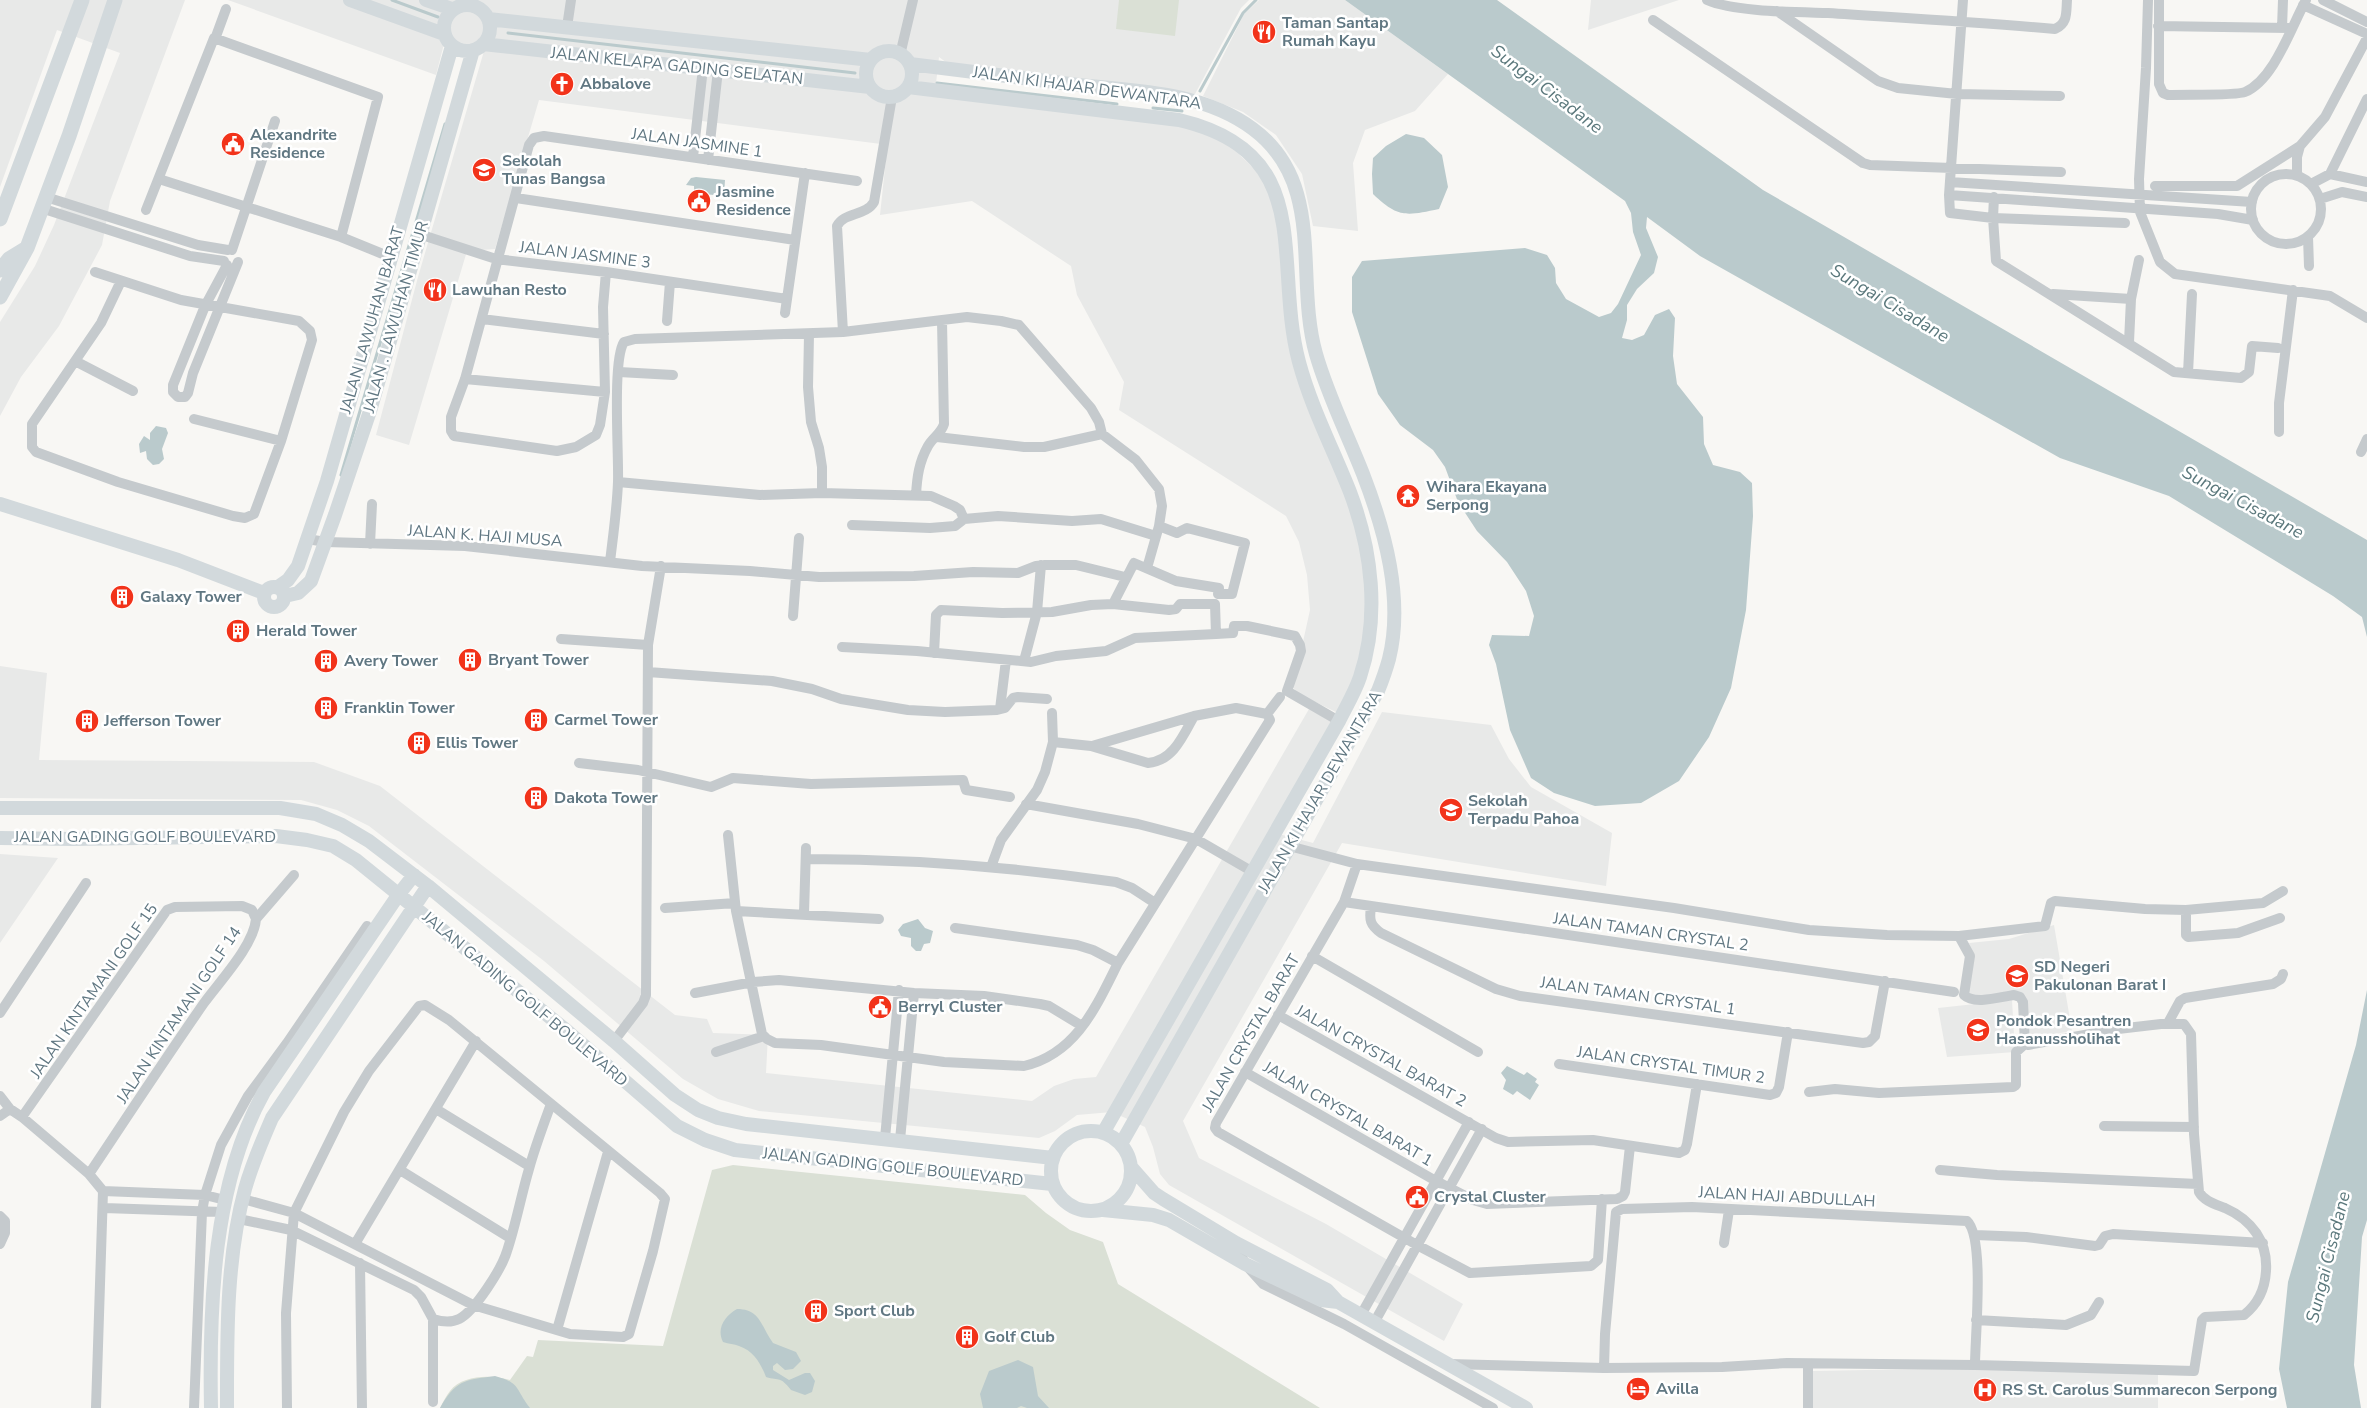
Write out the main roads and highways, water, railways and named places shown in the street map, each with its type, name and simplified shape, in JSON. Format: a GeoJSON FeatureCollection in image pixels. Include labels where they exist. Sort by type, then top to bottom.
{"type":"FeatureCollection","features":[{"type":"Feature","properties":{"kind":"main road"},"geometry":{"type":"LineString","coordinates":[[0,218],[82,0]]}},
{"type":"Feature","properties":{"kind":"main road"},"geometry":{"type":"LineString","coordinates":[[0,297],[27,248],[115,0]]}},
{"type":"Feature","properties":{"kind":"main road"},"geometry":{"type":"LineString","coordinates":[[0,270],[9,259],[27,248]]}},
{"type":"Feature","properties":{"kind":"water","name":"Sungai Cisadane"},"geometry":{"type":"Polygon","coordinates":[[[1345,0],[1497,0],[1763,190],[2367,540],[2367,637],[2362,617],[2333,596],[2169,496],[2060,458],[1700,256],[1647,217],[1646,228],[1658,257],[1654,273],[1637,289],[1627,305],[1627,320],[1622,338],[1632,340],[1644,335],[1655,315],[1669,309],[1675,318],[1673,356],[1677,384],[1703,417],[1704,444],[1713,465],[1740,472],[1752,483],[1753,516],[1746,610],[1731,688],[1709,737],[1679,781],[1641,803],[1595,806],[1554,793],[1531,778],[1510,730],[1496,664],[1489,645],[1492,635],[1529,636],[1534,616],[1526,591],[1507,562],[1477,531],[1458,502],[1445,467],[1433,450],[1400,425],[1378,394],[1352,312],[1352,277],[1362,261],[1525,248],[1547,255],[1555,268],[1556,283],[1566,299],[1599,317],[1611,313],[1618,304],[1641,255],[1633,232],[1631,213],[1625,201],[1345,0]]]}},
{"type":"Feature","properties":{"kind":"water"},"geometry":{"type":"Polygon","coordinates":[[[1406,134],[1424,138],[1442,155],[1448,187],[1439,209],[1410,214],[1403,213],[1389,207],[1373,194],[1373,158],[1386,146],[1406,134]]]}},
{"type":"Feature","properties":{"kind":"water"},"geometry":{"type":"Polygon","coordinates":[[[691,178],[725,180],[724,196],[694,193],[694,186],[686,185],[691,178]]]}},
{"type":"Feature","properties":{"kind":"water"},"geometry":{"type":"Polygon","coordinates":[[[156,426],[166,428],[168,433],[162,449],[164,459],[159,464],[153,465],[147,459],[146,451],[140,453],[139,444],[144,436],[150,440],[150,433],[156,426]]]}},
{"type":"Feature","properties":{"kind":"water"},"geometry":{"type":"Polygon","coordinates":[[[918,919],[925,928],[933,931],[930,943],[924,944],[921,951],[916,951],[911,946],[911,938],[901,936],[898,930],[903,924],[918,919]]]}},
{"type":"Feature","properties":{"kind":"water","name":"Sungai Cisadane"},"geometry":{"type":"Polygon","coordinates":[[[2367,990],[2367,1220],[2362,1237],[2354,1365],[2361,1408],[2287,1408],[2279,1369],[2288,1282],[2356,1045],[2367,990]]]}},
{"type":"Feature","properties":{"kind":"water"},"geometry":{"type":"Polygon","coordinates":[[[1507,1066],[1524,1075],[1527,1072],[1537,1079],[1535,1082],[1539,1085],[1530,1100],[1517,1091],[1513,1095],[1503,1089],[1506,1080],[1501,1073],[1507,1066]]]}},
{"type":"Feature","properties":{"kind":"water"},"geometry":{"type":"Polygon","coordinates":[[[737,1309],[751,1312],[756,1316],[773,1343],[796,1352],[801,1361],[793,1369],[785,1370],[777,1363],[773,1366],[773,1370],[789,1380],[805,1373],[810,1373],[815,1381],[812,1392],[805,1395],[791,1390],[780,1380],[766,1377],[759,1363],[749,1351],[737,1345],[723,1342],[721,1327],[725,1319],[737,1309]]]}},
{"type":"Feature","properties":{"kind":"water"},"geometry":{"type":"Polygon","coordinates":[[[1018,1360],[1033,1367],[1038,1396],[1049,1408],[1027,1408],[1021,1406],[1017,1408],[983,1408],[980,1394],[989,1371],[1018,1360]]]}},
{"type":"Feature","properties":{"kind":"water"},"geometry":{"type":"Polygon","coordinates":[[[495,1376],[514,1384],[530,1408],[440,1408],[451,1392],[462,1383],[468,1380],[495,1376]]]}},
{"type":"Feature","properties":{"kind":"waterway"},"geometry":{"type":"LineString","coordinates":[[392,0],[438,17]]}},
{"type":"Feature","properties":{"kind":"waterway"},"geometry":{"type":"LineString","coordinates":[[1200,91],[1243,13],[1256,0]]}},
{"type":"Feature","properties":{"kind":"waterway"},"geometry":{"type":"LineString","coordinates":[[508,33],[855,73]]}},
{"type":"Feature","properties":{"kind":"waterway"},"geometry":{"type":"LineString","coordinates":[[937,83],[1117,104]]}},
{"type":"Feature","properties":{"kind":"waterway"},"geometry":{"type":"LineString","coordinates":[[1153,108],[1182,111]]}},
{"type":"Feature","properties":{"kind":"waterway"},"geometry":{"type":"LineString","coordinates":[[341,475],[445,124]]}},
{"type":"Feature","properties":{"kind":"place","name":"Taman Santap Rumah Kayu"},"geometry":{"type":"Point","coordinates":[1264,32]}},
{"type":"Feature","properties":{"kind":"place","name":"Abbalove"},"geometry":{"type":"Point","coordinates":[562,84]}},
{"type":"Feature","properties":{"kind":"place","name":"Alexandrite Residence"},"geometry":{"type":"Point","coordinates":[233,144]}},
{"type":"Feature","properties":{"kind":"place","name":"Sekolah Tunas Bangsa"},"geometry":{"type":"Point","coordinates":[484,170]}},
{"type":"Feature","properties":{"kind":"place","name":"Jasmine Residence"},"geometry":{"type":"Point","coordinates":[699,201]}},
{"type":"Feature","properties":{"kind":"place","name":"Lawuhan Resto"},"geometry":{"type":"Point","coordinates":[435,290]}},
{"type":"Feature","properties":{"kind":"place","name":"Wihara Ekayana Serpong"},"geometry":{"type":"Point","coordinates":[1408,496]}},
{"type":"Feature","properties":{"kind":"place","name":"Galaxy Tower"},"geometry":{"type":"Point","coordinates":[122,597]}},
{"type":"Feature","properties":{"kind":"place","name":"Herald Tower"},"geometry":{"type":"Point","coordinates":[238,631]}},
{"type":"Feature","properties":{"kind":"place","name":"Bryant Tower"},"geometry":{"type":"Point","coordinates":[470,660]}},
{"type":"Feature","properties":{"kind":"place","name":"Avery Tower"},"geometry":{"type":"Point","coordinates":[326,661]}},
{"type":"Feature","properties":{"kind":"place","name":"Franklin Tower"},"geometry":{"type":"Point","coordinates":[326,708]}},
{"type":"Feature","properties":{"kind":"place","name":"Carmel Tower"},"geometry":{"type":"Point","coordinates":[536,720]}},
{"type":"Feature","properties":{"kind":"place","name":"Jefferson Tower"},"geometry":{"type":"Point","coordinates":[87,721]}},
{"type":"Feature","properties":{"kind":"place","name":"Ellis Tower"},"geometry":{"type":"Point","coordinates":[419,743]}},
{"type":"Feature","properties":{"kind":"place","name":"Dakota Tower"},"geometry":{"type":"Point","coordinates":[536,798]}},
{"type":"Feature","properties":{"kind":"place","name":"Sekolah Terpadu Pahoa"},"geometry":{"type":"Point","coordinates":[1451,810]}},
{"type":"Feature","properties":{"kind":"place","name":"SD Negeri Pakulonan Barat I"},"geometry":{"type":"Point","coordinates":[2017,976]}},
{"type":"Feature","properties":{"kind":"place","name":"Berryl Cluster"},"geometry":{"type":"Point","coordinates":[880,1007]}},
{"type":"Feature","properties":{"kind":"place","name":"Pondok Pesantren Hasanussholihat"},"geometry":{"type":"Point","coordinates":[1978,1030]}},
{"type":"Feature","properties":{"kind":"place","name":"Crystal Cluster"},"geometry":{"type":"Point","coordinates":[1417,1197]}},
{"type":"Feature","properties":{"kind":"place","name":"Sport Club"},"geometry":{"type":"Point","coordinates":[816,1311]}},
{"type":"Feature","properties":{"kind":"place","name":"Golf Club"},"geometry":{"type":"Point","coordinates":[967,1337]}},
{"type":"Feature","properties":{"kind":"place","name":"Avilla"},"geometry":{"type":"Point","coordinates":[1638,1389]}},
{"type":"Feature","properties":{"kind":"place","name":"RS St. Carolus Summarecon Serpong"},"geometry":{"type":"Point","coordinates":[1985,1390]}}]}
